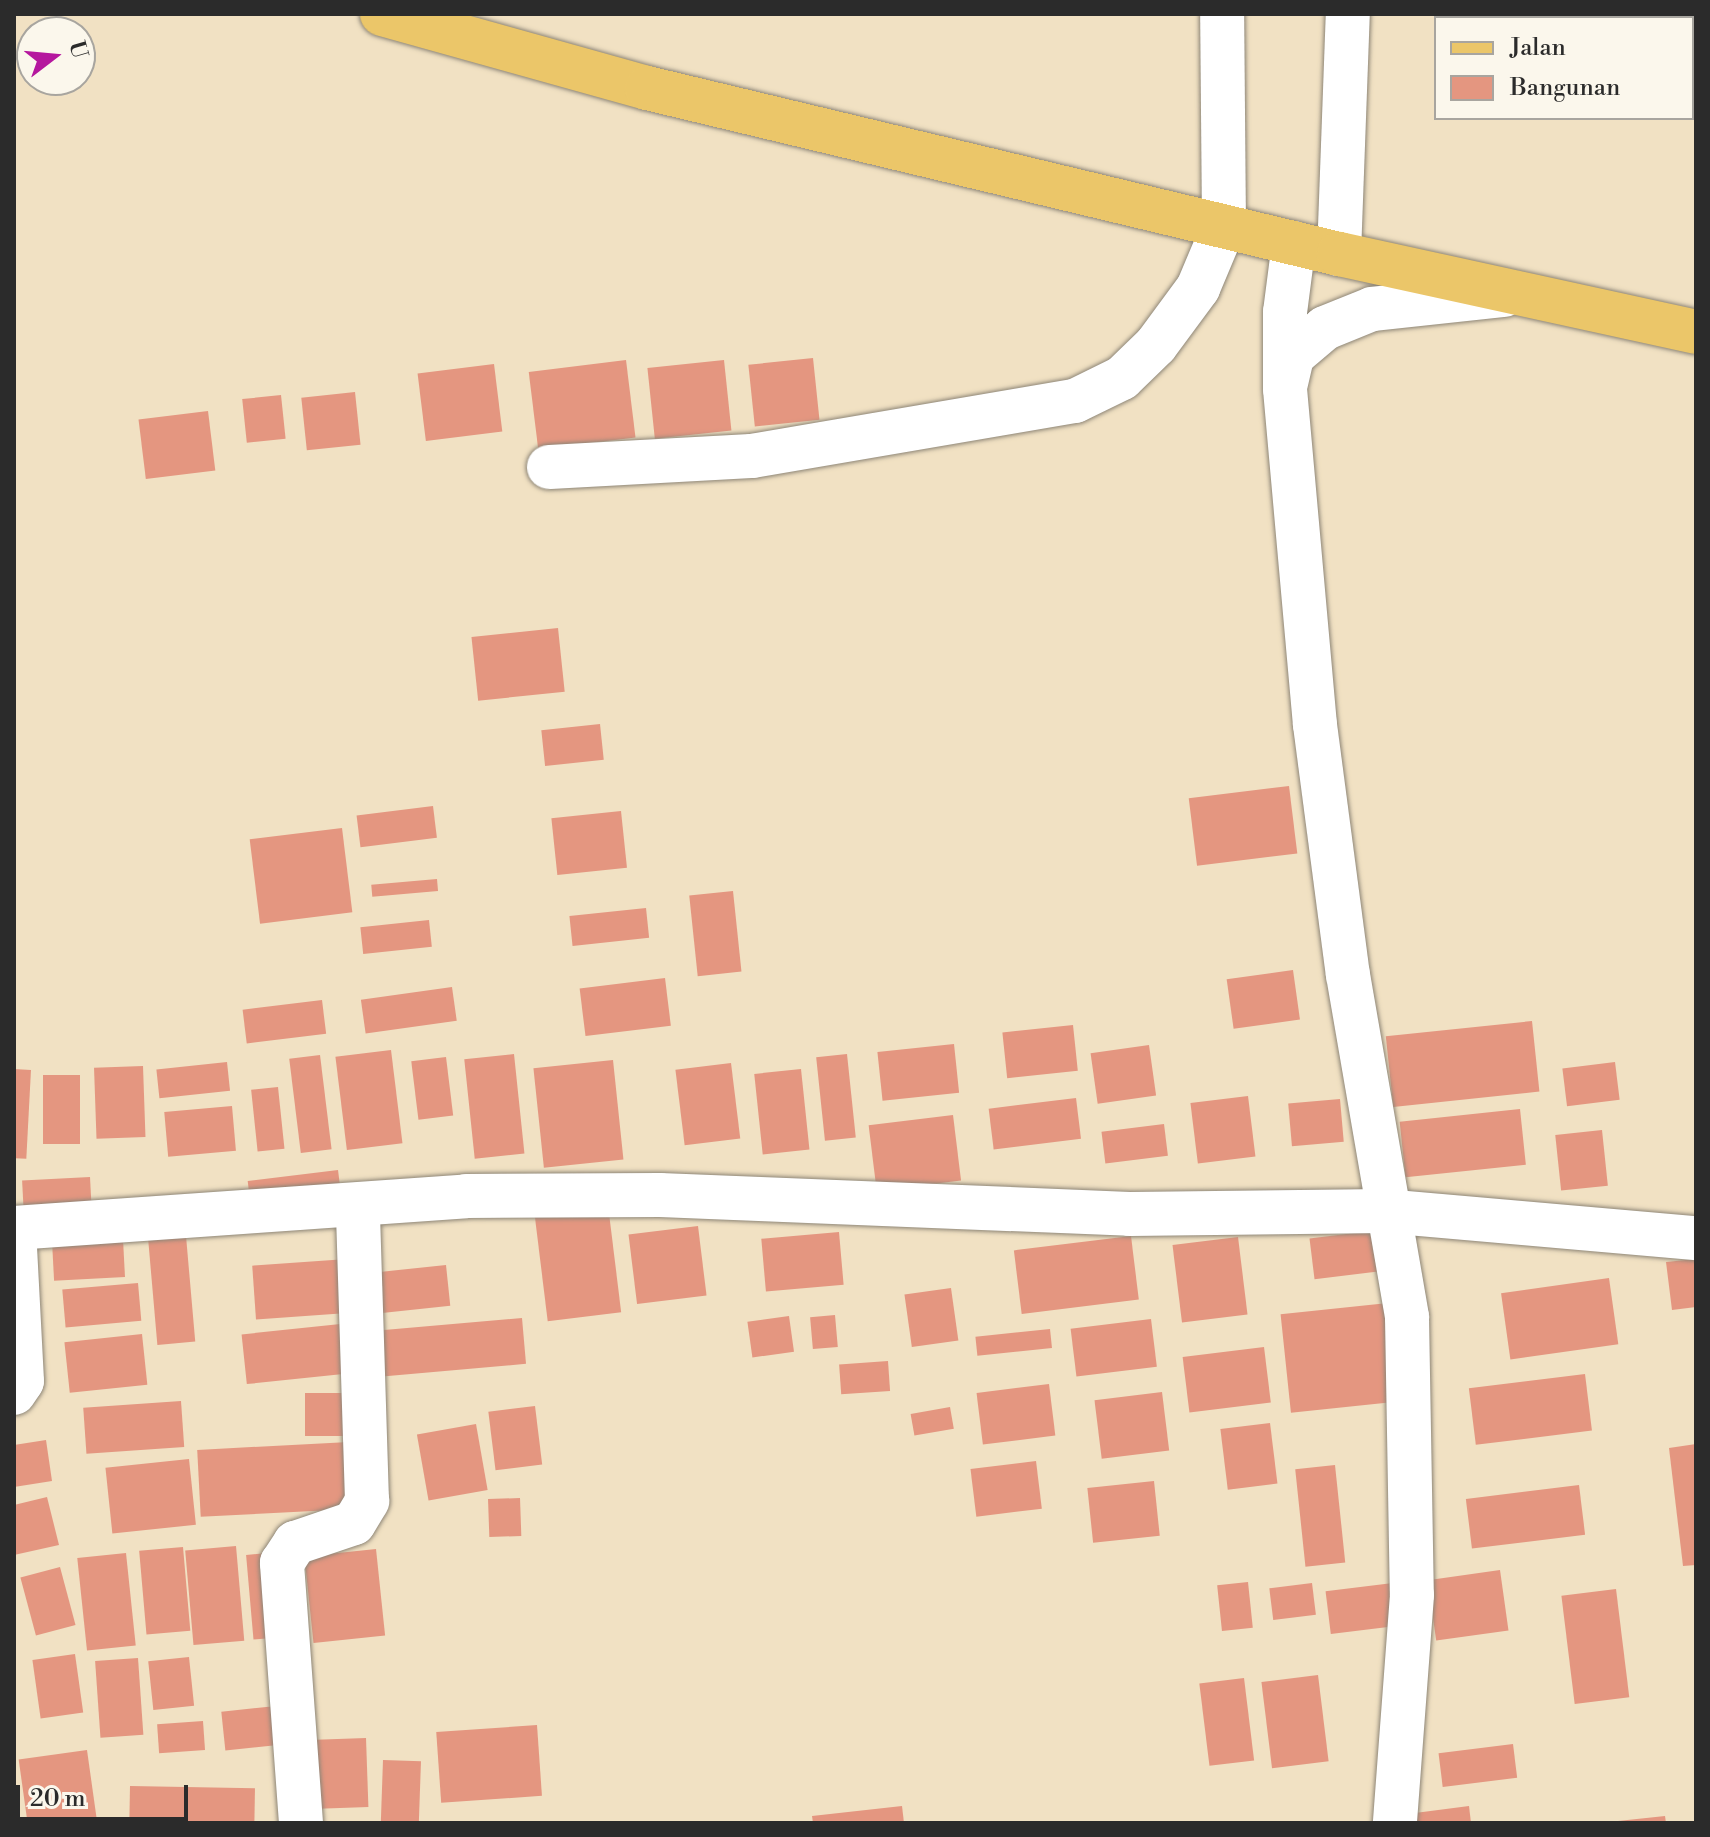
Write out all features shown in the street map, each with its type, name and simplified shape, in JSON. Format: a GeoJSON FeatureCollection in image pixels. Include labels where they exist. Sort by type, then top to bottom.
{"type":"FeatureCollection","features":[{"type":"Feature","properties":{"kind":"main road"},"geometry":{"type":"LineString","coordinates":[[382,14],[647,88],[1339,254],[1696,332]]}},
{"type":"Feature","properties":{"kind":"street"},"geometry":{"type":"LineString","coordinates":[[549,467],[752,456],[1075,401],[1122,378],[1156,345],[1198,288],[1224,226],[1222,14]]}},
{"type":"Feature","properties":{"kind":"street"},"geometry":{"type":"LineString","coordinates":[[1339,254],[1348,14]]}},
{"type":"Feature","properties":{"kind":"street"},"geometry":{"type":"LineString","coordinates":[[1294,243],[1285,312],[1285,389],[1315,725],[1385,1211],[1407,1317],[1412,1580],[1395,1823]]}},
{"type":"Feature","properties":{"kind":"street"},"geometry":{"type":"LineString","coordinates":[[1285,389],[1292,356],[1325,328],[1372,309],[1520,293]]}},
{"type":"Feature","properties":{"kind":"street"},"geometry":{"type":"LineString","coordinates":[[14,1393],[22,1381],[14,1228],[358,1207],[466,1196],[660,1195],[1130,1214],[1385,1211],[1696,1238]]}},
{"type":"Feature","properties":{"kind":"street"},"geometry":{"type":"LineString","coordinates":[[301,1823],[282,1563],[295,1543],[354,1523],[367,1501],[358,1207]]}},
{"type":"Feature","properties":{"kind":"building"},"geometry":{"type":"Polygon","coordinates":[[[813,358],[819,420],[755,426],[748,365],[813,358]]]}},
{"type":"Feature","properties":{"kind":"building"},"geometry":{"type":"Polygon","coordinates":[[[626,360],[636,437],[538,449],[529,372],[626,360]]]}},
{"type":"Feature","properties":{"kind":"building"},"geometry":{"type":"Polygon","coordinates":[[[724,360],[731,431],[655,439],[647,368],[724,360]]]}},
{"type":"Feature","properties":{"kind":"building"},"geometry":{"type":"Polygon","coordinates":[[[494,364],[502,431],[426,441],[418,373],[494,364]]]}},
{"type":"Feature","properties":{"kind":"building"},"geometry":{"type":"Polygon","coordinates":[[[355,392],[361,445],[307,450],[301,398],[355,392]]]}},
{"type":"Feature","properties":{"kind":"building"},"geometry":{"type":"Polygon","coordinates":[[[281,395],[286,439],[247,443],[242,399],[281,395]]]}},
{"type":"Feature","properties":{"kind":"building"},"geometry":{"type":"Polygon","coordinates":[[[208,411],[215,471],[146,479],[139,420],[208,411]]]}},
{"type":"Feature","properties":{"kind":"building"},"geometry":{"type":"Polygon","coordinates":[[[558,628],[565,692],[478,701],[471,637],[558,628]]]}},
{"type":"Feature","properties":{"kind":"building"},"geometry":{"type":"Polygon","coordinates":[[[600,724],[604,760],[545,766],[541,730],[600,724]]]}},
{"type":"Feature","properties":{"kind":"building"},"geometry":{"type":"Polygon","coordinates":[[[1289,786],[1297,853],[1197,866],[1189,798],[1289,786]]]}},
{"type":"Feature","properties":{"kind":"building"},"geometry":{"type":"Polygon","coordinates":[[[433,806],[437,838],[360,847],[357,815],[433,806]]]}},
{"type":"Feature","properties":{"kind":"building"},"geometry":{"type":"Polygon","coordinates":[[[621,811],[627,868],[557,875],[551,818],[621,811]]]}},
{"type":"Feature","properties":{"kind":"building"},"geometry":{"type":"Polygon","coordinates":[[[342,828],[352,912],[260,924],[250,839],[342,828]]]}},
{"type":"Feature","properties":{"kind":"building"},"geometry":{"type":"Polygon","coordinates":[[[437,879],[438,891],[372,897],[371,885],[437,879]]]}},
{"type":"Feature","properties":{"kind":"building"},"geometry":{"type":"Polygon","coordinates":[[[733,891],[741,972],[698,976],[689,896],[733,891]]]}},
{"type":"Feature","properties":{"kind":"building"},"geometry":{"type":"Polygon","coordinates":[[[646,908],[649,938],[573,946],[569,916],[646,908]]]}},
{"type":"Feature","properties":{"kind":"building"},"geometry":{"type":"Polygon","coordinates":[[[429,920],[432,947],[363,954],[360,927],[429,920]]]}},
{"type":"Feature","properties":{"kind":"building"},"geometry":{"type":"Polygon","coordinates":[[[1293,970],[1300,1020],[1234,1029],[1227,979],[1293,970]]]}},
{"type":"Feature","properties":{"kind":"building"},"geometry":{"type":"Polygon","coordinates":[[[665,978],[671,1026],[585,1036],[580,988],[665,978]]]}},
{"type":"Feature","properties":{"kind":"building"},"geometry":{"type":"Polygon","coordinates":[[[452,987],[457,1021],[366,1033],[361,1000],[452,987]]]}},
{"type":"Feature","properties":{"kind":"building"},"geometry":{"type":"Polygon","coordinates":[[[322,1000],[326,1034],[247,1043],[243,1010],[322,1000]]]}},
{"type":"Feature","properties":{"kind":"building"},"geometry":{"type":"Polygon","coordinates":[[[1532,1021],[1539,1092],[1393,1107],[1386,1036],[1532,1021]]]}},
{"type":"Feature","properties":{"kind":"building"},"geometry":{"type":"Polygon","coordinates":[[[1073,1025],[1078,1071],[1007,1078],[1002,1032],[1073,1025]]]}},
{"type":"Feature","properties":{"kind":"building"},"geometry":{"type":"Polygon","coordinates":[[[954,1044],[959,1093],[883,1101],[877,1052],[954,1044]]]}},
{"type":"Feature","properties":{"kind":"building"},"geometry":{"type":"Polygon","coordinates":[[[1149,1045],[1156,1096],[1098,1104],[1091,1053],[1149,1045]]]}},
{"type":"Feature","properties":{"kind":"building"},"geometry":{"type":"Polygon","coordinates":[[[391,1050],[402,1143],[347,1150],[335,1057],[391,1050]]]}},
{"type":"Feature","properties":{"kind":"building"},"geometry":{"type":"Polygon","coordinates":[[[514,1054],[524,1153],[475,1159],[464,1059],[514,1054]]]}},
{"type":"Feature","properties":{"kind":"building"},"geometry":{"type":"Polygon","coordinates":[[[847,1054],[856,1138],[825,1141],[816,1057],[847,1054]]]}},
{"type":"Feature","properties":{"kind":"building"},"geometry":{"type":"Polygon","coordinates":[[[320,1055],[332,1149],[301,1153],[289,1059],[320,1055]]]}},
{"type":"Feature","properties":{"kind":"building"},"geometry":{"type":"Polygon","coordinates":[[[446,1057],[453,1116],[418,1120],[411,1061],[446,1057]]]}},
{"type":"Feature","properties":{"kind":"building"},"geometry":{"type":"Polygon","coordinates":[[[613,1060],[623,1159],[544,1168],[533,1068],[613,1060]]]}},
{"type":"Feature","properties":{"kind":"building"},"geometry":{"type":"Polygon","coordinates":[[[227,1062],[230,1091],[159,1098],[156,1069],[227,1062]]]}},
{"type":"Feature","properties":{"kind":"building"},"geometry":{"type":"Polygon","coordinates":[[[1615,1062],[1620,1100],[1567,1106],[1562,1068],[1615,1062]]]}},
{"type":"Feature","properties":{"kind":"building"},"geometry":{"type":"Polygon","coordinates":[[[731,1063],[740,1138],[685,1145],[675,1070],[731,1063]]]}},
{"type":"Feature","properties":{"kind":"building"},"geometry":{"type":"Polygon","coordinates":[[[143,1066],[145,1137],[97,1139],[94,1068],[143,1066]]]}},
{"type":"Feature","properties":{"kind":"building"},"geometry":{"type":"Polygon","coordinates":[[[14,1069],[31,1070],[26,1159],[14,1158],[14,1069]]]}},
{"type":"Feature","properties":{"kind":"building"},"geometry":{"type":"Polygon","coordinates":[[[801,1069],[809,1150],[763,1154],[754,1074],[801,1069]]]}},
{"type":"Feature","properties":{"kind":"building"},"geometry":{"type":"Polygon","coordinates":[[[43,1075],[80,1075],[80,1144],[43,1144],[43,1075]]]}},
{"type":"Feature","properties":{"kind":"building"},"geometry":{"type":"Polygon","coordinates":[[[278,1087],[284,1149],[258,1151],[251,1090],[278,1087]]]}},
{"type":"Feature","properties":{"kind":"building"},"geometry":{"type":"Polygon","coordinates":[[[1248,1096],[1255,1157],[1198,1164],[1190,1103],[1248,1096]]]}},
{"type":"Feature","properties":{"kind":"building"},"geometry":{"type":"Polygon","coordinates":[[[1076,1098],[1081,1139],[994,1149],[989,1109],[1076,1098]]]}},
{"type":"Feature","properties":{"kind":"building"},"geometry":{"type":"Polygon","coordinates":[[[1340,1099],[1344,1142],[1292,1146],[1288,1104],[1340,1099]]]}},
{"type":"Feature","properties":{"kind":"building"},"geometry":{"type":"Polygon","coordinates":[[[232,1106],[236,1151],[168,1157],[164,1112],[232,1106]]]}},
{"type":"Feature","properties":{"kind":"building"},"geometry":{"type":"Polygon","coordinates":[[[1520,1109],[1526,1165],[1406,1177],[1400,1122],[1520,1109]]]}},
{"type":"Feature","properties":{"kind":"building"},"geometry":{"type":"Polygon","coordinates":[[[953,1115],[961,1181],[877,1191],[869,1125],[953,1115]]]}},
{"type":"Feature","properties":{"kind":"building"},"geometry":{"type":"Polygon","coordinates":[[[1164,1124],[1168,1156],[1105,1163],[1101,1132],[1164,1124]]]}},
{"type":"Feature","properties":{"kind":"building"},"geometry":{"type":"Polygon","coordinates":[[[1602,1130],[1608,1186],[1561,1191],[1555,1135],[1602,1130]]]}},
{"type":"Feature","properties":{"kind":"building"},"geometry":{"type":"Polygon","coordinates":[[[338,1170],[341,1193],[250,1204],[248,1181],[338,1170]]]}},
{"type":"Feature","properties":{"kind":"building"},"geometry":{"type":"Polygon","coordinates":[[[90,1177],[92,1214],[24,1218],[22,1181],[90,1177]]]}},
{"type":"Feature","properties":{"kind":"building"},"geometry":{"type":"Polygon","coordinates":[[[608,1205],[621,1312],[548,1321],[535,1214],[608,1205]]]}},
{"type":"Feature","properties":{"kind":"building"},"geometry":{"type":"Polygon","coordinates":[[[698,1226],[707,1295],[637,1304],[629,1235],[698,1226]]]}},
{"type":"Feature","properties":{"kind":"building"},"geometry":{"type":"Polygon","coordinates":[[[1379,1230],[1384,1271],[1315,1279],[1310,1239],[1379,1230]]]}},
{"type":"Feature","properties":{"kind":"building"},"geometry":{"type":"Polygon","coordinates":[[[839,1232],[844,1285],[766,1292],[761,1239],[839,1232]]]}},
{"type":"Feature","properties":{"kind":"building"},"geometry":{"type":"Polygon","coordinates":[[[186,1236],[195,1342],[157,1345],[148,1239],[186,1236]]]}},
{"type":"Feature","properties":{"kind":"building"},"geometry":{"type":"Polygon","coordinates":[[[1131,1236],[1139,1300],[1022,1314],[1014,1250],[1131,1236]]]}},
{"type":"Feature","properties":{"kind":"building"},"geometry":{"type":"Polygon","coordinates":[[[1238,1237],[1248,1314],[1182,1322],[1172,1245],[1238,1237]]]}},
{"type":"Feature","properties":{"kind":"building"},"geometry":{"type":"Polygon","coordinates":[[[123,1239],[125,1277],[54,1281],[52,1243],[123,1239]]]}},
{"type":"Feature","properties":{"kind":"building"},"geometry":{"type":"Polygon","coordinates":[[[347,1259],[351,1313],[256,1319],[252,1266],[347,1259]]]}},
{"type":"Feature","properties":{"kind":"building"},"geometry":{"type":"Polygon","coordinates":[[[1696,1259],[1696,1307],[1672,1310],[1666,1262],[1696,1259]]]}},
{"type":"Feature","properties":{"kind":"building"},"geometry":{"type":"Polygon","coordinates":[[[446,1265],[450,1306],[373,1314],[368,1273],[446,1265]]]}},
{"type":"Feature","properties":{"kind":"building"},"geometry":{"type":"Polygon","coordinates":[[[1609,1278],[1618,1344],[1510,1360],[1501,1293],[1609,1278]]]}},
{"type":"Feature","properties":{"kind":"building"},"geometry":{"type":"Polygon","coordinates":[[[138,1283],[141,1321],[66,1327],[62,1290],[138,1283]]]}},
{"type":"Feature","properties":{"kind":"building"},"geometry":{"type":"Polygon","coordinates":[[[951,1288],[958,1340],[912,1347],[904,1295],[951,1288]]]}},
{"type":"Feature","properties":{"kind":"building"},"geometry":{"type":"Polygon","coordinates":[[[1388,1303],[1398,1401],[1291,1413],[1281,1314],[1388,1303]]]}},
{"type":"Feature","properties":{"kind":"building"},"geometry":{"type":"Polygon","coordinates":[[[835,1315],[838,1347],[813,1349],[810,1317],[835,1315]]]}},
{"type":"Feature","properties":{"kind":"building"},"geometry":{"type":"Polygon","coordinates":[[[789,1316],[794,1352],[752,1357],[747,1322],[789,1316]]]}},
{"type":"Feature","properties":{"kind":"building"},"geometry":{"type":"Polygon","coordinates":[[[522,1318],[526,1364],[380,1377],[376,1331],[522,1318]]]}},
{"type":"Feature","properties":{"kind":"building"},"geometry":{"type":"Polygon","coordinates":[[[1151,1319],[1157,1367],[1076,1377],[1071,1329],[1151,1319]]]}},
{"type":"Feature","properties":{"kind":"building"},"geometry":{"type":"Polygon","coordinates":[[[350,1323],[355,1373],[247,1384],[242,1334],[350,1323]]]}},
{"type":"Feature","properties":{"kind":"building"},"geometry":{"type":"Polygon","coordinates":[[[1050,1329],[1052,1348],[977,1356],[975,1337],[1050,1329]]]}},
{"type":"Feature","properties":{"kind":"building"},"geometry":{"type":"Polygon","coordinates":[[[142,1334],[147,1385],[70,1393],[64,1342],[142,1334]]]}},
{"type":"Feature","properties":{"kind":"building"},"geometry":{"type":"Polygon","coordinates":[[[1264,1347],[1271,1403],[1189,1413],[1183,1357],[1264,1347]]]}},
{"type":"Feature","properties":{"kind":"building"},"geometry":{"type":"Polygon","coordinates":[[[888,1361],[890,1391],[841,1394],[839,1364],[888,1361]]]}},
{"type":"Feature","properties":{"kind":"building"},"geometry":{"type":"Polygon","coordinates":[[[1585,1374],[1592,1431],[1476,1445],[1469,1388],[1585,1374]]]}},
{"type":"Feature","properties":{"kind":"building"},"geometry":{"type":"Polygon","coordinates":[[[1049,1384],[1055,1436],[983,1445],[977,1393],[1049,1384]]]}},
{"type":"Feature","properties":{"kind":"building"},"geometry":{"type":"Polygon","coordinates":[[[1162,1392],[1169,1451],[1102,1459],[1095,1400],[1162,1392]]]}},
{"type":"Feature","properties":{"kind":"building"},"geometry":{"type":"Polygon","coordinates":[[[305,1393],[354,1393],[354,1436],[305,1436],[305,1393]]]}},
{"type":"Feature","properties":{"kind":"building"},"geometry":{"type":"Polygon","coordinates":[[[181,1401],[184,1447],[86,1454],[83,1408],[181,1401]]]}},
{"type":"Feature","properties":{"kind":"building"},"geometry":{"type":"Polygon","coordinates":[[[535,1406],[542,1465],[496,1470],[488,1412],[535,1406]]]}},
{"type":"Feature","properties":{"kind":"building"},"geometry":{"type":"Polygon","coordinates":[[[950,1407],[954,1429],[914,1436],[911,1414],[950,1407]]]}},
{"type":"Feature","properties":{"kind":"building"},"geometry":{"type":"Polygon","coordinates":[[[1270,1423],[1277,1484],[1228,1490],[1220,1429],[1270,1423]]]}},
{"type":"Feature","properties":{"kind":"building"},"geometry":{"type":"Polygon","coordinates":[[[476,1424],[488,1490],[429,1500],[417,1434],[476,1424]]]}},
{"type":"Feature","properties":{"kind":"building"},"geometry":{"type":"Polygon","coordinates":[[[46,1440],[52,1481],[14,1487],[14,1445],[46,1440]]]}},
{"type":"Feature","properties":{"kind":"building"},"geometry":{"type":"Polygon","coordinates":[[[349,1442],[353,1509],[201,1517],[197,1450],[349,1442]]]}},
{"type":"Feature","properties":{"kind":"building"},"geometry":{"type":"Polygon","coordinates":[[[1696,1444],[1696,1565],[1683,1566],[1669,1448],[1696,1444]]]}},
{"type":"Feature","properties":{"kind":"building"},"geometry":{"type":"Polygon","coordinates":[[[189,1459],[196,1525],[112,1533],[105,1468],[189,1459]]]}},
{"type":"Feature","properties":{"kind":"building"},"geometry":{"type":"Polygon","coordinates":[[[1036,1461],[1042,1509],[976,1517],[970,1469],[1036,1461]]]}},
{"type":"Feature","properties":{"kind":"building"},"geometry":{"type":"Polygon","coordinates":[[[1335,1465],[1345,1562],[1305,1567],[1295,1469],[1335,1465]]]}},
{"type":"Feature","properties":{"kind":"building"},"geometry":{"type":"Polygon","coordinates":[[[1154,1481],[1160,1536],[1093,1543],[1087,1488],[1154,1481]]]}},
{"type":"Feature","properties":{"kind":"building"},"geometry":{"type":"Polygon","coordinates":[[[1579,1485],[1585,1535],[1472,1549],[1466,1499],[1579,1485]]]}},
{"type":"Feature","properties":{"kind":"building"},"geometry":{"type":"Polygon","coordinates":[[[47,1497],[59,1545],[14,1555],[14,1505],[47,1497]]]}},
{"type":"Feature","properties":{"kind":"building"},"geometry":{"type":"Polygon","coordinates":[[[520,1498],[521,1536],[489,1537],[488,1499],[520,1498]]]}},
{"type":"Feature","properties":{"kind":"building"},"geometry":{"type":"Polygon","coordinates":[[[236,1546],[244,1641],[193,1645],[185,1550],[236,1546]]]}},
{"type":"Feature","properties":{"kind":"building"},"geometry":{"type":"Polygon","coordinates":[[[183,1547],[190,1631],[146,1635],[139,1551],[183,1547]]]}},
{"type":"Feature","properties":{"kind":"building"},"geometry":{"type":"Polygon","coordinates":[[[376,1549],[385,1636],[313,1643],[304,1557],[376,1549]]]}},
{"type":"Feature","properties":{"kind":"building"},"geometry":{"type":"Polygon","coordinates":[[[126,1553],[136,1645],[87,1651],[77,1558],[126,1553]]]}},
{"type":"Feature","properties":{"kind":"building"},"geometry":{"type":"Polygon","coordinates":[[[268,1553],[275,1638],[253,1640],[246,1555],[268,1553]]]}},
{"type":"Feature","properties":{"kind":"building"},"geometry":{"type":"Polygon","coordinates":[[[60,1567],[76,1625],[36,1636],[20,1578],[60,1567]]]}},
{"type":"Feature","properties":{"kind":"building"},"geometry":{"type":"Polygon","coordinates":[[[1500,1570],[1508,1630],[1436,1641],[1428,1580],[1500,1570]]]}},
{"type":"Feature","properties":{"kind":"building"},"geometry":{"type":"Polygon","coordinates":[[[1248,1582],[1253,1628],[1222,1631],[1217,1585],[1248,1582]]]}},
{"type":"Feature","properties":{"kind":"building"},"geometry":{"type":"Polygon","coordinates":[[[1401,1582],[1406,1625],[1331,1634],[1326,1591],[1401,1582]]]}},
{"type":"Feature","properties":{"kind":"building"},"geometry":{"type":"Polygon","coordinates":[[[1312,1583],[1316,1615],[1273,1620],[1269,1588],[1312,1583]]]}},
{"type":"Feature","properties":{"kind":"building"},"geometry":{"type":"Polygon","coordinates":[[[1616,1589],[1629,1697],[1575,1704],[1561,1596],[1616,1589]]]}},
{"type":"Feature","properties":{"kind":"building"},"geometry":{"type":"Polygon","coordinates":[[[75,1654],[83,1712],[41,1718],[32,1660],[75,1654]]]}},
{"type":"Feature","properties":{"kind":"building"},"geometry":{"type":"Polygon","coordinates":[[[189,1657],[194,1706],[153,1710],[148,1661],[189,1657]]]}},
{"type":"Feature","properties":{"kind":"building"},"geometry":{"type":"Polygon","coordinates":[[[138,1658],[143,1735],[100,1738],[95,1661],[138,1658]]]}},
{"type":"Feature","properties":{"kind":"building"},"geometry":{"type":"Polygon","coordinates":[[[1318,1675],[1329,1761],[1272,1768],[1261,1682],[1318,1675]]]}},
{"type":"Feature","properties":{"kind":"building"},"geometry":{"type":"Polygon","coordinates":[[[1244,1678],[1254,1760],[1209,1766],[1199,1683],[1244,1678]]]}},
{"type":"Feature","properties":{"kind":"building"},"geometry":{"type":"Polygon","coordinates":[[[276,1706],[280,1745],[225,1751],[221,1712],[276,1706]]]}},
{"type":"Feature","properties":{"kind":"building"},"geometry":{"type":"Polygon","coordinates":[[[203,1721],[205,1750],[159,1753],[157,1724],[203,1721]]]}},
{"type":"Feature","properties":{"kind":"building"},"geometry":{"type":"Polygon","coordinates":[[[537,1725],[542,1796],[441,1803],[436,1732],[537,1725]]]}},
{"type":"Feature","properties":{"kind":"building"},"geometry":{"type":"Polygon","coordinates":[[[366,1738],[368,1807],[318,1809],[316,1740],[366,1738]]]}},
{"type":"Feature","properties":{"kind":"building"},"geometry":{"type":"Polygon","coordinates":[[[1513,1744],[1517,1778],[1443,1787],[1439,1753],[1513,1744]]]}},
{"type":"Feature","properties":{"kind":"building"},"geometry":{"type":"Polygon","coordinates":[[[87,1750],[97,1821],[28,1823],[19,1760],[87,1750]]]}},
{"type":"Feature","properties":{"kind":"building"},"geometry":{"type":"Polygon","coordinates":[[[383,1760],[421,1761],[419,1823],[381,1823],[383,1760]]]}},
{"type":"Feature","properties":{"kind":"building"},"geometry":{"type":"Polygon","coordinates":[[[130,1786],[255,1788],[254,1823],[129,1823],[130,1786]]]}},
{"type":"Feature","properties":{"kind":"building"},"geometry":{"type":"Polygon","coordinates":[[[902,1806],[904,1823],[813,1823],[812,1816],[902,1806]]]}},
{"type":"Feature","properties":{"kind":"building"},"geometry":{"type":"Polygon","coordinates":[[[1469,1806],[1471,1823],[1416,1823],[1415,1813],[1469,1806]]]}},
{"type":"Feature","properties":{"kind":"building"},"geometry":{"type":"Polygon","coordinates":[[[1665,1816],[1666,1823],[1618,1823],[1618,1821],[1665,1816]]]}}]}
